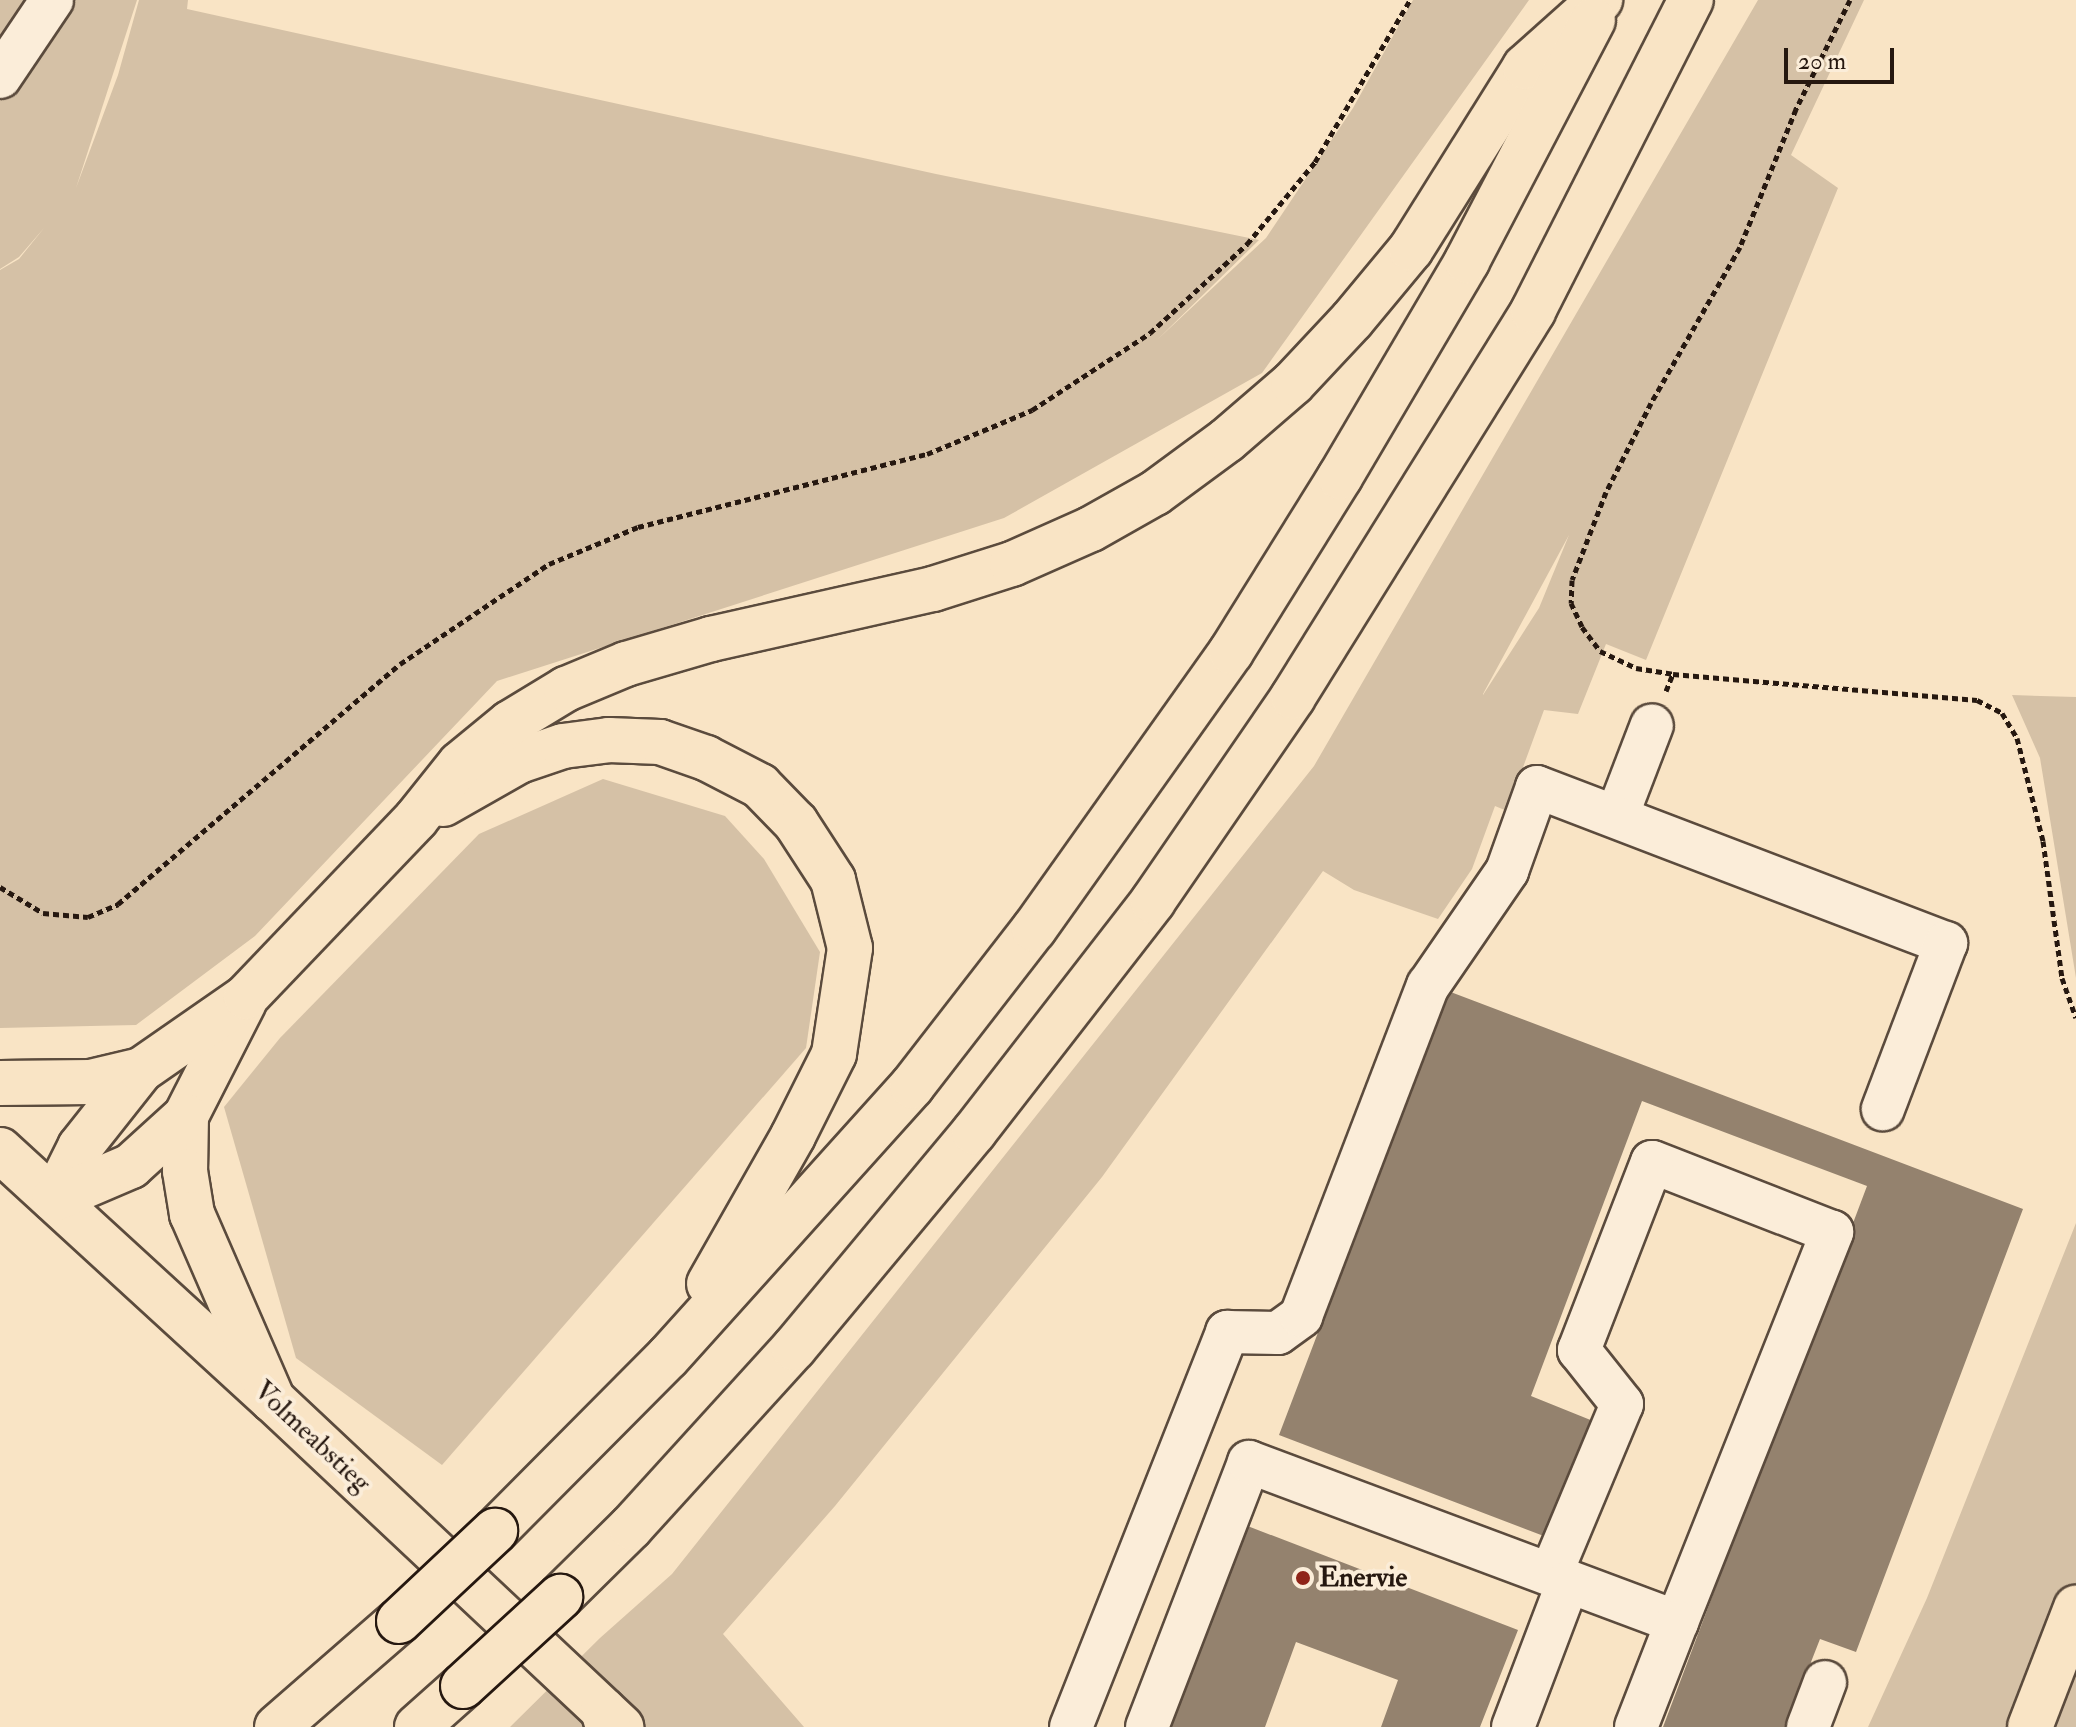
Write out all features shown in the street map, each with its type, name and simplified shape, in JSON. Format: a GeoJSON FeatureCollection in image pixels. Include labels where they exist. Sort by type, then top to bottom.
{"type":"FeatureCollection","features":[{"type":"Feature","properties":{"kind":"main road"},"geometry":{"type":"LineString","coordinates":[[54,1199],[80,1147],[141,1070],[246,997],[416,819],[460,764],[510,723],[566,689],[626,664],[711,639],[933,589],[1012,564],[1091,529],[1155,493],[1227,440],[1293,383],[1352,320],[1411,249],[1525,67],[1602,0]]}},
{"type":"Feature","properties":{"kind":"main road"},"geometry":{"type":"LineString","coordinates":[[277,1727],[399,1621],[495,1531],[668,1357],[912,1086],[1034,929],[1231,652],[1340,477],[1467,261],[1602,0]]}},
{"type":"Feature","properties":{"kind":"main road"},"geometry":{"type":"LineString","coordinates":[[417,1727],[560,1597],[631,1527],[794,1348],[974,1132],[1153,901],[1293,697],[1533,311],[1691,0]]}},
{"type":"Feature","properties":{"kind":"main road"},"geometry":{"type":"LineString","coordinates":[[416,819],[519,761],[563,746],[609,740],[660,742],[706,758],[760,786],[796,823],[833,880],[850,948],[834,1054],[793,1136],[668,1357]]}},
{"type":"Feature","properties":{"kind":"main road"},"geometry":{"type":"LineString","coordinates":[[54,1199],[131,1166],[186,1116],[246,997]]}},
{"type":"Feature","properties":{"kind":"main road"},"geometry":{"type":"LineString","coordinates":[[0,1083],[91,1082],[141,1070]]}},
{"type":"Feature","properties":{"kind":"main road"},"geometry":{"type":"LineString","coordinates":[[186,1116],[185,1171],[192,1214],[273,1400]]}},
{"type":"Feature","properties":{"kind":"main road","name":"Volmeabstieg"},"geometry":{"type":"LineString","coordinates":[[0,1150],[273,1400],[610,1721]]}},
{"type":"Feature","properties":{"kind":"main road"},"geometry":{"type":"LineString","coordinates":[[2030,1727],[2076,1608]]}},
{"type":"Feature","properties":{"kind":"street"},"geometry":{"type":"LineString","coordinates":[[0,77],[52,0]]}},
{"type":"Feature","properties":{"kind":"street"},"geometry":{"type":"LineString","coordinates":[[1617,816],[1652,725]]}},
{"type":"Feature","properties":{"kind":"street"},"geometry":{"type":"LineString","coordinates":[[1071,1727],[1227,1332],[1278,1333],[1301,1316],[1428,986],[1507,871],[1537,787],[1946,943],[1883,1109]]}},
{"type":"Feature","properties":{"kind":"street"},"geometry":{"type":"LineString","coordinates":[[1513,1727],[1559,1578],[1622,1404],[1579,1350],[1652,1162],[1832,1232],[1636,1727]]}},
{"type":"Feature","properties":{"kind":"street"},"geometry":{"type":"LineString","coordinates":[[1147,1727],[1249,1462],[1677,1622]]}},
{"type":"Feature","properties":{"kind":"street"},"geometry":{"type":"LineString","coordinates":[[1808,1727],[1825,1682]]}},
{"type":"Feature","properties":{"kind":"path"},"geometry":{"type":"LineString","coordinates":[[0,887],[43,913],[88,917],[118,904],[400,664],[549,564],[638,527],[927,454],[1032,410],[1150,333],[1247,244],[1315,162],[1410,0]]}},
{"type":"Feature","properties":{"kind":"path"},"geometry":{"type":"LineString","coordinates":[[1850,0],[1796,109],[1740,247],[1651,403],[1606,492],[1572,580],[1571,603],[1582,627],[1600,651],[1636,668],[1673,674],[1977,700],[2002,713],[2017,738],[2043,841],[2062,978],[2076,1018]]}},
{"type":"Feature","properties":{"kind":"shaded area"},"geometry":{"type":"Polygon","coordinates":[[[0,0],[37,0],[0,55],[0,0]]]}},
{"type":"Feature","properties":{"kind":"shaded area"},"geometry":{"type":"Polygon","coordinates":[[[65,0],[137,0],[76,188],[118,75],[139,0],[188,0],[187,9],[936,174],[1259,240],[1157,340],[1266,238],[1353,108],[1413,0],[1529,0],[1262,373],[1004,518],[497,681],[255,936],[136,1025],[0,1028],[0,270],[19,259],[44,228],[19,257],[0,269],[0,99],[65,0]]]}},
{"type":"Feature","properties":{"kind":"shaded area"},"geometry":{"type":"Polygon","coordinates":[[[1758,0],[1864,0],[1791,155],[1838,188],[1646,660],[1606,644],[1578,714],[1544,710],[1507,811],[1495,806],[1472,869],[1438,919],[1354,890],[1323,871],[1102,1177],[835,1506],[723,1634],[804,1727],[510,1727],[600,1638],[672,1574],[1314,766],[1758,0]],[[1569,535],[1483,695],[1539,608],[1569,535]]]}},
{"type":"Feature","properties":{"kind":"shaded area"},"geometry":{"type":"Polygon","coordinates":[[[2012,695],[2076,697],[2076,978],[2040,758],[2012,695]]]}},
{"type":"Feature","properties":{"kind":"shaded area"},"geometry":{"type":"Polygon","coordinates":[[[603,779],[725,816],[764,859],[820,952],[806,1048],[442,1465],[296,1358],[224,1107],[280,1038],[479,834],[603,779]]]}},
{"type":"Feature","properties":{"kind":"shaded area"},"geometry":{"type":"Polygon","coordinates":[[[2076,1223],[2076,1727],[1868,1727],[1927,1598],[2076,1223]]]}},
{"type":"Feature","properties":{"kind":"building"},"geometry":{"type":"Polygon","coordinates":[[[1448,991],[2023,1209],[1856,1652],[1820,1639],[1795,1703],[1791,1727],[1663,1727],[1867,1186],[1642,1101],[1531,1396],[1593,1421],[1549,1538],[1279,1435],[1448,991]]]}},
{"type":"Feature","properties":{"kind":"building","name":"Enervie"},"geometry":{"type":"Polygon","coordinates":[[[1245,1525],[1518,1630],[1480,1727],[1381,1727],[1398,1680],[1296,1642],[1265,1727],[1169,1727],[1245,1525]]]}},
{"type":"Feature","properties":{"kind":"place","name":"Enervie"},"geometry":{"type":"Point","coordinates":[1303,1578]}}]}
